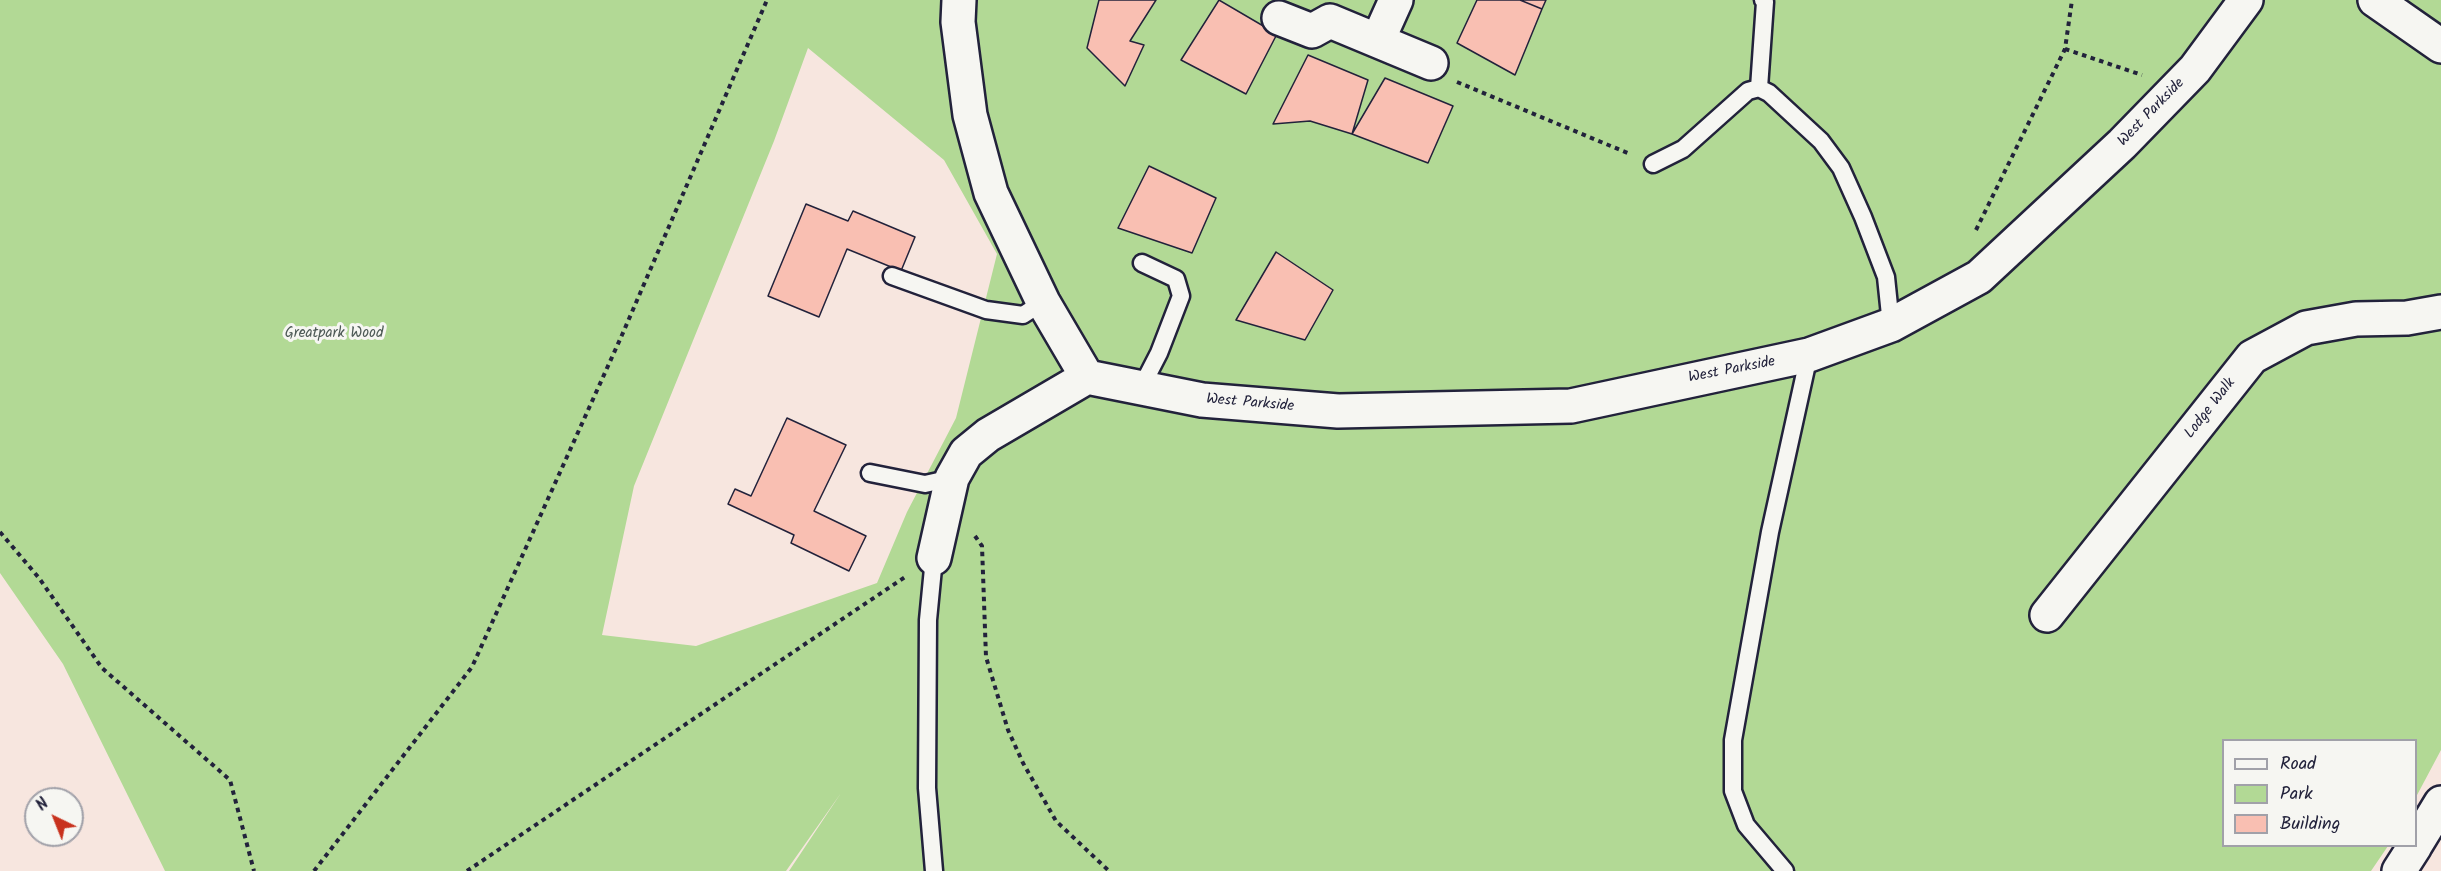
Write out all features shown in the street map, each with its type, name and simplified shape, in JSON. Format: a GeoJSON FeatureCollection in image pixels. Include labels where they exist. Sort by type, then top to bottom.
{"type":"FeatureCollection","features":[{"type":"Feature","properties":{"kind":"street"},"geometry":{"type":"LineString","coordinates":[[934,558],[952,478],[966,453],[988,435],[1087,377],[1043,302],[988,182],[970,115],[958,22],[959,0]]}},
{"type":"Feature","properties":{"kind":"street"},"geometry":{"type":"LineString","coordinates":[[1378,40],[1396,0]]}},
{"type":"Feature","properties":{"kind":"street","name":"West Parkside"},"geometry":{"type":"LineString","coordinates":[[1087,377],[1202,400],[1338,411],[1571,405],[1809,355],[1891,325],[1979,277],[2122,144],[2195,69],[2246,0]]}},
{"type":"Feature","properties":{"kind":"street"},"geometry":{"type":"LineString","coordinates":[[2375,0],[2441,46]]}},
{"type":"Feature","properties":{"kind":"street"},"geometry":{"type":"LineString","coordinates":[[1279,18],[1312,31],[1330,21],[1431,63]]}},
{"type":"Feature","properties":{"kind":"street","name":"Lodge Walk"},"geometry":{"type":"LineString","coordinates":[[2047,615],[2252,357],[2306,328],[2356,319],[2407,318],[2441,312]]}},
{"type":"Feature","properties":{"kind":"street"},"geometry":{"type":"LineString","coordinates":[[2417,842],[2441,802]]}},
{"type":"Feature","properties":{"kind":"street"},"geometry":{"type":"LineString","coordinates":[[2399,871],[2414,847]]}},
{"type":"Feature","properties":{"kind":"lane"},"geometry":{"type":"LineString","coordinates":[[1759,88],[1765,2],[1763,0]]}},
{"type":"Feature","properties":{"kind":"lane"},"geometry":{"type":"LineString","coordinates":[[1653,164],[1683,149],[1748,91],[1759,88],[1768,93],[1821,141],[1841,168],[1886,277],[1891,325]]}},
{"type":"Feature","properties":{"kind":"lane"},"geometry":{"type":"LineString","coordinates":[[1140,387],[1159,353],[1181,296],[1176,279],[1142,263]]}},
{"type":"Feature","properties":{"kind":"lane"},"geometry":{"type":"LineString","coordinates":[[892,276],[986,310],[1023,315],[1043,302]]}},
{"type":"Feature","properties":{"kind":"lane"},"geometry":{"type":"LineString","coordinates":[[1785,871],[1746,825],[1733,791],[1733,740],[1770,532],[1809,355]]}},
{"type":"Feature","properties":{"kind":"lane"},"geometry":{"type":"LineString","coordinates":[[870,472],[925,484],[952,478]]}},
{"type":"Feature","properties":{"kind":"lane"},"geometry":{"type":"LineString","coordinates":[[934,558],[928,620],[927,788],[934,871]]}},
{"type":"Feature","properties":{"kind":"path"},"geometry":{"type":"LineString","coordinates":[[315,871],[472,667],[622,335],[767,0]]}},
{"type":"Feature","properties":{"kind":"path"},"geometry":{"type":"LineString","coordinates":[[1979,277],[1970,240],[1988,208],[2065,49],[2072,0]]}},
{"type":"Feature","properties":{"kind":"path"},"geometry":{"type":"LineString","coordinates":[[2065,49],[2177,87]]}},
{"type":"Feature","properties":{"kind":"path"},"geometry":{"type":"LineString","coordinates":[[1431,63],[1430,70],[1653,164]]}},
{"type":"Feature","properties":{"kind":"path"},"geometry":{"type":"LineString","coordinates":[[941,526],[973,533],[982,546],[986,657],[1008,730],[1023,763],[1056,821],[1109,871]]}},
{"type":"Feature","properties":{"kind":"path"},"geometry":{"type":"LineString","coordinates":[[0,532],[39,578],[102,668],[230,780],[254,871]]}},
{"type":"Feature","properties":{"kind":"path"},"geometry":{"type":"LineString","coordinates":[[467,871],[934,558]]}},
{"type":"Feature","properties":{"kind":"green space","name":"Greatpark Wood"},"geometry":{"type":"Polygon","coordinates":[[[0,0],[2441,0],[2441,750],[2417,795],[2417,739],[2222,739],[2222,847],[2387,847],[2371,871],[789,871],[841,793],[786,871],[165,871],[63,664],[0,573],[0,0]],[[808,48],[774,141],[634,486],[602,635],[696,646],[877,583],[907,512],[956,418],[997,254],[944,160],[808,48]]]}},
{"type":"Feature","properties":{"kind":"building"},"geometry":{"type":"Polygon","coordinates":[[[1099,0],[1156,0],[1130,41],[1144,45],[1125,86],[1087,48],[1099,0]]]}},
{"type":"Feature","properties":{"kind":"building"},"geometry":{"type":"Polygon","coordinates":[[[1219,0],[1277,34],[1246,94],[1181,60],[1219,0]]]}},
{"type":"Feature","properties":{"kind":"building"},"geometry":{"type":"Polygon","coordinates":[[[1477,0],[1520,0],[1542,9],[1515,75],[1457,43],[1477,0]]]}},
{"type":"Feature","properties":{"kind":"building"},"geometry":{"type":"Polygon","coordinates":[[[1520,0],[1546,0],[1542,9],[1520,0]]]}},
{"type":"Feature","properties":{"kind":"building"},"geometry":{"type":"Polygon","coordinates":[[[1308,55],[1368,80],[1352,134],[1310,121],[1273,124],[1308,55]]]}},
{"type":"Feature","properties":{"kind":"building"},"geometry":{"type":"Polygon","coordinates":[[[1385,78],[1453,106],[1428,163],[1352,134],[1385,78]]]}},
{"type":"Feature","properties":{"kind":"building"},"geometry":{"type":"Polygon","coordinates":[[[1149,166],[1216,198],[1192,253],[1118,228],[1149,166]]]}},
{"type":"Feature","properties":{"kind":"building"},"geometry":{"type":"Polygon","coordinates":[[[806,204],[848,221],[853,211],[915,237],[901,271],[847,249],[819,317],[768,296],[806,204]]]}},
{"type":"Feature","properties":{"kind":"building"},"geometry":{"type":"Polygon","coordinates":[[[1276,252],[1333,290],[1305,340],[1236,320],[1276,252]]]}},
{"type":"Feature","properties":{"kind":"building"},"geometry":{"type":"Polygon","coordinates":[[[787,418],[846,445],[814,511],[866,536],[849,571],[791,543],[794,535],[728,504],[735,489],[751,496],[787,418]]]}}]}
